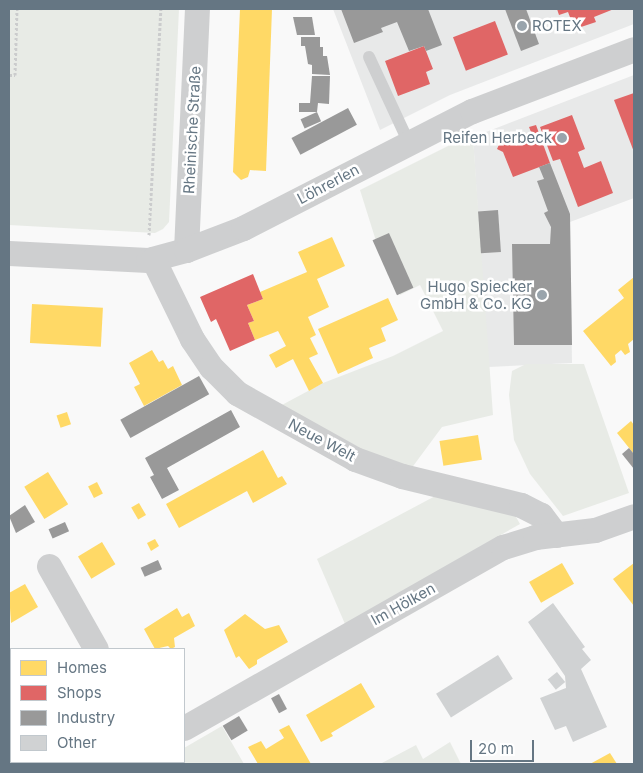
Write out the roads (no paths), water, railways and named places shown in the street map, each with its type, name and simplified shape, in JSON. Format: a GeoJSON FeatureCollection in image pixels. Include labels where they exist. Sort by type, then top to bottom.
{"type":"FeatureCollection","features":[{"type":"Feature","properties":{"kind":"street","name":"Rheinische Straße"},"geometry":{"type":"LineString","coordinates":[[186,250],[197,9]]}},
{"type":"Feature","properties":{"kind":"street","name":"Löhrerlen"},"geometry":{"type":"LineString","coordinates":[[9,253],[151,260],[186,250],[243,228],[408,141],[472,111],[634,48]]}},
{"type":"Feature","properties":{"kind":"street","name":"Neue Welt"},"geometry":{"type":"LineString","coordinates":[[151,260],[192,339],[211,367],[237,393],[355,459],[402,476],[522,505],[541,515],[556,535]]}},
{"type":"Feature","properties":{"kind":"street","name":"Im Hölken"},"geometry":{"type":"LineString","coordinates":[[185,727],[503,547],[535,537],[595,530],[634,516]]}},
{"type":"Feature","properties":{"kind":"street"},"geometry":{"type":"LineString","coordinates":[[49,566],[95,648]]}},
{"type":"Feature","properties":{"kind":"lane"},"geometry":{"type":"LineString","coordinates":[[369,56],[408,141]]}},
{"type":"Feature","properties":{"kind":"place","name":"ROTEX"},"geometry":{"type":"Point","coordinates":[522,26]}},
{"type":"Feature","properties":{"kind":"place","name":"Reifen Herbeck"},"geometry":{"type":"Point","coordinates":[562,138]}},
{"type":"Feature","properties":{"kind":"place","name":"Hugo Spiecker GmbH & Co. KG"},"geometry":{"type":"Point","coordinates":[542,295]}}]}
